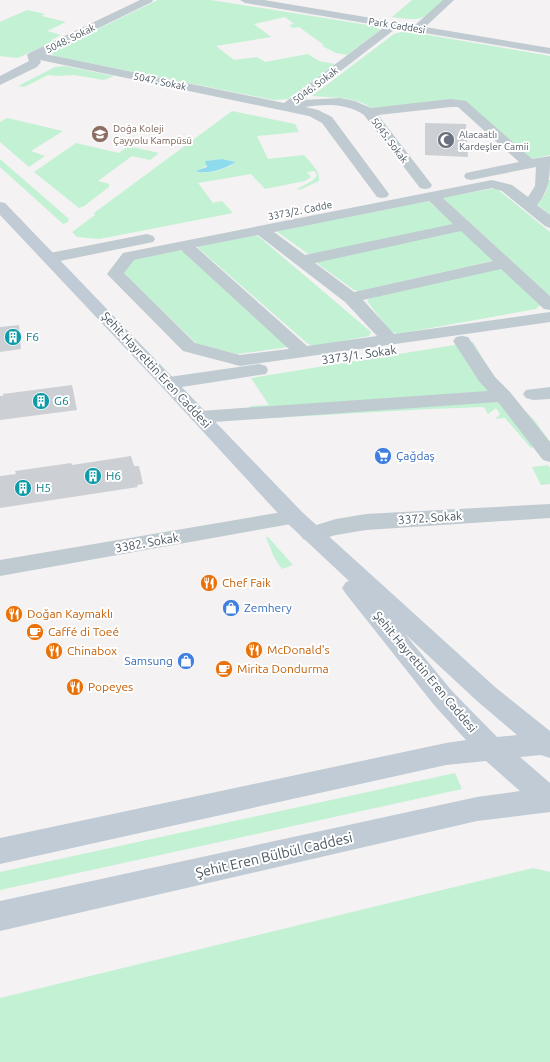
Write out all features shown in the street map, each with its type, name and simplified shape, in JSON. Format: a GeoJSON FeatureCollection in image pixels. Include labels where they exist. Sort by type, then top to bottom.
{"type":"FeatureCollection","features":[{"type":"Feature","properties":{"kind":"main road","name":"Şehit Hayrettin Eren Caddesi"},"geometry":{"type":"LineString","coordinates":[[0,206],[303,526],[443,698],[491,749],[550,800]]}},
{"type":"Feature","properties":{"kind":"main road","name":"Şehit Hayrettin Eren Caddesi"},"geometry":{"type":"LineString","coordinates":[[303,526],[486,694],[548,744]]}},
{"type":"Feature","properties":{"kind":"main road"},"geometry":{"type":"LineString","coordinates":[[0,851],[446,754],[548,744]]}},
{"type":"Feature","properties":{"kind":"main road","name":"Şehit Eren Bülbül Caddesi"},"geometry":{"type":"LineString","coordinates":[[0,916],[477,809],[550,800]]}},
{"type":"Feature","properties":{"kind":"street","name":"5048. Sokak"},"geometry":{"type":"LineString","coordinates":[[0,81],[33,64],[35,62],[34,56],[148,0]]}},
{"type":"Feature","properties":{"kind":"street","name":"Park Caddesi"},"geometry":{"type":"LineString","coordinates":[[245,0],[550,51]]}},
{"type":"Feature","properties":{"kind":"street"},"geometry":{"type":"LineString","coordinates":[[418,28],[449,0]]}},
{"type":"Feature","properties":{"kind":"street","name":"5046. Sokak"},"geometry":{"type":"LineString","coordinates":[[286,107],[395,24]]}},
{"type":"Feature","properties":{"kind":"street","name":"5047. Sokak"},"geometry":{"type":"LineString","coordinates":[[34,56],[286,107]]}},
{"type":"Feature","properties":{"kind":"street","name":"5045. Sokak"},"geometry":{"type":"LineString","coordinates":[[286,107],[320,102],[349,104],[358,106],[369,112],[428,190],[550,305]]}},
{"type":"Feature","properties":{"kind":"street"},"geometry":{"type":"LineString","coordinates":[[369,112],[451,103],[462,104],[536,162],[543,188],[537,197],[522,200]]}},
{"type":"Feature","properties":{"kind":"street","name":"5046. Sokak"},"geometry":{"type":"LineString","coordinates":[[286,107],[313,113],[327,120],[382,194]]}},
{"type":"Feature","properties":{"kind":"street"},"geometry":{"type":"LineString","coordinates":[[522,200],[536,162]]}},
{"type":"Feature","properties":{"kind":"street","name":"3373/2. Cadde"},"geometry":{"type":"LineString","coordinates":[[50,258],[382,194],[428,190],[536,162]]}},
{"type":"Feature","properties":{"kind":"street"},"geometry":{"type":"LineString","coordinates":[[550,222],[507,188],[492,184],[428,190],[260,229],[129,256],[115,274],[190,348],[240,361],[550,317]]}},
{"type":"Feature","properties":{"kind":"street"},"geometry":{"type":"LineString","coordinates":[[301,261],[465,226]]}},
{"type":"Feature","properties":{"kind":"street"},"geometry":{"type":"LineString","coordinates":[[260,229],[350,298],[389,339]]}},
{"type":"Feature","properties":{"kind":"street"},"geometry":{"type":"LineString","coordinates":[[184,245],[303,352]]}},
{"type":"Feature","properties":{"kind":"street"},"geometry":{"type":"LineString","coordinates":[[350,298],[505,263]]}},
{"type":"Feature","properties":{"kind":"street","name":"3373/1. Sokak"},"geometry":{"type":"LineString","coordinates":[[169,383],[462,341],[550,330]]}},
{"type":"Feature","properties":{"kind":"street"},"geometry":{"type":"LineString","coordinates":[[462,341],[488,381],[503,396],[550,455]]}},
{"type":"Feature","properties":{"kind":"street"},"geometry":{"type":"LineString","coordinates":[[200,416],[503,396]]}},
{"type":"Feature","properties":{"kind":"street","name":"3372. Sokak"},"geometry":{"type":"LineString","coordinates":[[303,526],[336,527],[366,522],[550,511]]}},
{"type":"Feature","properties":{"kind":"street","name":"3382. Sokak"},"geometry":{"type":"LineString","coordinates":[[0,568],[303,526]]}},
{"type":"Feature","properties":{"kind":"green space"},"geometry":{"type":"Polygon","coordinates":[[[158,0],[211,0],[374,26],[380,30],[347,55],[336,53],[322,46],[324,45],[299,27],[293,28],[289,25],[294,24],[285,17],[254,24],[271,37],[216,46],[234,60],[257,57],[265,62],[308,54],[319,61],[335,64],[288,99],[274,100],[54,56],[50,52],[158,0]]]}},
{"type":"Feature","properties":{"kind":"green space"},"geometry":{"type":"Polygon","coordinates":[[[412,0],[444,0],[421,18],[410,19],[392,17],[412,0]]]}},
{"type":"Feature","properties":{"kind":"green space"},"geometry":{"type":"Polygon","coordinates":[[[27,10],[45,14],[42,16],[66,22],[47,31],[61,35],[51,40],[53,41],[18,58],[0,56],[0,22],[27,10]]]}},
{"type":"Feature","properties":{"kind":"green space"},"geometry":{"type":"Polygon","coordinates":[[[405,31],[550,56],[550,155],[531,159],[453,100],[371,108],[351,99],[312,96],[394,34],[405,31]]]}},
{"type":"Feature","properties":{"kind":"green space"},"geometry":{"type":"Polygon","coordinates":[[[65,66],[114,76],[104,80],[74,75],[48,75],[24,87],[18,86],[55,67],[65,66]]]}},
{"type":"Feature","properties":{"kind":"green space"},"geometry":{"type":"Polygon","coordinates":[[[232,111],[295,124],[299,132],[257,136],[268,159],[304,155],[314,167],[319,178],[319,181],[299,190],[297,189],[312,181],[317,176],[315,171],[307,172],[311,177],[305,181],[265,189],[251,174],[198,183],[213,203],[222,201],[233,213],[99,239],[77,237],[72,232],[95,215],[94,213],[232,111]],[[222,159],[208,161],[205,167],[195,171],[216,171],[236,162],[222,159]]]}},
{"type":"Feature","properties":{"kind":"green space"},"geometry":{"type":"Polygon","coordinates":[[[7,118],[63,131],[31,151],[45,156],[29,167],[0,142],[0,122],[7,118]]]}},
{"type":"Feature","properties":{"kind":"green space"},"geometry":{"type":"Polygon","coordinates":[[[76,143],[119,153],[128,146],[159,153],[150,160],[132,156],[98,181],[109,184],[109,187],[84,206],[79,208],[34,172],[76,143]]]}},
{"type":"Feature","properties":{"kind":"green space"},"geometry":{"type":"Polygon","coordinates":[[[0,159],[69,219],[68,222],[63,224],[0,167],[0,159]]]}},
{"type":"Feature","properties":{"kind":"green space"},"geometry":{"type":"Polygon","coordinates":[[[547,180],[550,180],[550,215],[536,203],[546,193],[547,180]]]}},
{"type":"Feature","properties":{"kind":"green space"},"geometry":{"type":"Polygon","coordinates":[[[496,188],[550,232],[550,296],[444,199],[445,197],[496,188]]]}},
{"type":"Feature","properties":{"kind":"green space"},"geometry":{"type":"Polygon","coordinates":[[[428,201],[457,226],[311,256],[276,231],[428,201]]]}},
{"type":"Feature","properties":{"kind":"green space"},"geometry":{"type":"Polygon","coordinates":[[[461,230],[495,259],[492,261],[359,291],[354,290],[314,261],[461,230]]]}},
{"type":"Feature","properties":{"kind":"green space"},"geometry":{"type":"Polygon","coordinates":[[[258,236],[371,332],[369,336],[314,346],[308,344],[198,248],[199,246],[258,236]]]}},
{"type":"Feature","properties":{"kind":"green space"},"geometry":{"type":"Polygon","coordinates":[[[179,250],[183,251],[288,347],[237,354],[197,344],[123,272],[133,260],[179,250]]]}},
{"type":"Feature","properties":{"kind":"green space"},"geometry":{"type":"Polygon","coordinates":[[[503,267],[542,303],[536,309],[397,334],[390,331],[367,301],[370,298],[503,267]]]}},
{"type":"Feature","properties":{"kind":"green space"},"geometry":{"type":"Polygon","coordinates":[[[473,342],[496,381],[535,421],[550,442],[538,444],[531,448],[505,418],[495,419],[500,414],[496,408],[488,414],[484,407],[238,420],[251,406],[269,405],[251,378],[473,342]]]}},
{"type":"Feature","properties":{"kind":"green space"},"geometry":{"type":"Polygon","coordinates":[[[548,465],[550,468],[550,484],[541,485],[532,467],[548,465]]]}},
{"type":"Feature","properties":{"kind":"green space"},"geometry":{"type":"Polygon","coordinates":[[[266,537],[268,537],[293,565],[282,569],[274,557],[266,537]]]}},
{"type":"Feature","properties":{"kind":"green space"},"geometry":{"type":"Polygon","coordinates":[[[455,773],[462,789],[0,890],[0,872],[455,773]]]}},
{"type":"Feature","properties":{"kind":"green space"},"geometry":{"type":"Polygon","coordinates":[[[533,868],[550,872],[550,1062],[0,1062],[0,998],[533,868]]]}},
{"type":"Feature","properties":{"kind":"water"},"geometry":{"type":"Polygon","coordinates":[[[222,159],[236,162],[216,171],[195,171],[207,167],[206,161],[222,159]]]}},
{"type":"Feature","properties":{"kind":"building","name":"Alacaatlı Kardeşler Camii"},"geometry":{"type":"Polygon","coordinates":[[[425,123],[466,124],[468,157],[425,155],[425,123]]]}},
{"type":"Feature","properties":{"kind":"building","name":"F6"},"geometry":{"type":"Polygon","coordinates":[[[19,325],[21,349],[0,352],[0,327],[19,325]]]}},
{"type":"Feature","properties":{"kind":"building","name":"G6"},"geometry":{"type":"Polygon","coordinates":[[[72,385],[77,410],[0,420],[0,396],[3,396],[3,394],[72,385]]]}},
{"type":"Feature","properties":{"kind":"building","name":"H6"},"geometry":{"type":"Polygon","coordinates":[[[131,456],[134,466],[139,466],[143,484],[137,485],[138,487],[0,508],[0,476],[16,474],[15,471],[71,463],[72,465],[131,456]]]}},
{"type":"Feature","properties":{"kind":"place","name":"Doğa Koleji Çayyolu Kampüsü"},"geometry":{"type":"Point","coordinates":[100,134]}},
{"type":"Feature","properties":{"kind":"place","name":"Alacaatlı Kardeşler Camii"},"geometry":{"type":"Point","coordinates":[446,140]}},
{"type":"Feature","properties":{"kind":"place","name":"F6"},"geometry":{"type":"Point","coordinates":[13,337]}},
{"type":"Feature","properties":{"kind":"place","name":"G6"},"geometry":{"type":"Point","coordinates":[41,401]}},
{"type":"Feature","properties":{"kind":"place","name":"Çağdaş"},"geometry":{"type":"Point","coordinates":[383,456]}},
{"type":"Feature","properties":{"kind":"place","name":"H6"},"geometry":{"type":"Point","coordinates":[93,476]}},
{"type":"Feature","properties":{"kind":"place","name":"H5"},"geometry":{"type":"Point","coordinates":[23,488]}},
{"type":"Feature","properties":{"kind":"place","name":"Chef Faik"},"geometry":{"type":"Point","coordinates":[209,583]}},
{"type":"Feature","properties":{"kind":"place","name":"Zemhery"},"geometry":{"type":"Point","coordinates":[231,608]}},
{"type":"Feature","properties":{"kind":"place","name":"Doğan Kaymaklı"},"geometry":{"type":"Point","coordinates":[14,614]}},
{"type":"Feature","properties":{"kind":"place","name":"Caffé di Toeé"},"geometry":{"type":"Point","coordinates":[35,632]}},
{"type":"Feature","properties":{"kind":"place","name":"McDonald's"},"geometry":{"type":"Point","coordinates":[254,650]}},
{"type":"Feature","properties":{"kind":"place","name":"Chinabox"},"geometry":{"type":"Point","coordinates":[54,651]}},
{"type":"Feature","properties":{"kind":"place","name":"Samsung"},"geometry":{"type":"Point","coordinates":[186,661]}},
{"type":"Feature","properties":{"kind":"place","name":"Mirita Dondurma"},"geometry":{"type":"Point","coordinates":[224,669]}},
{"type":"Feature","properties":{"kind":"place","name":"Popeyes"},"geometry":{"type":"Point","coordinates":[75,687]}}]}
